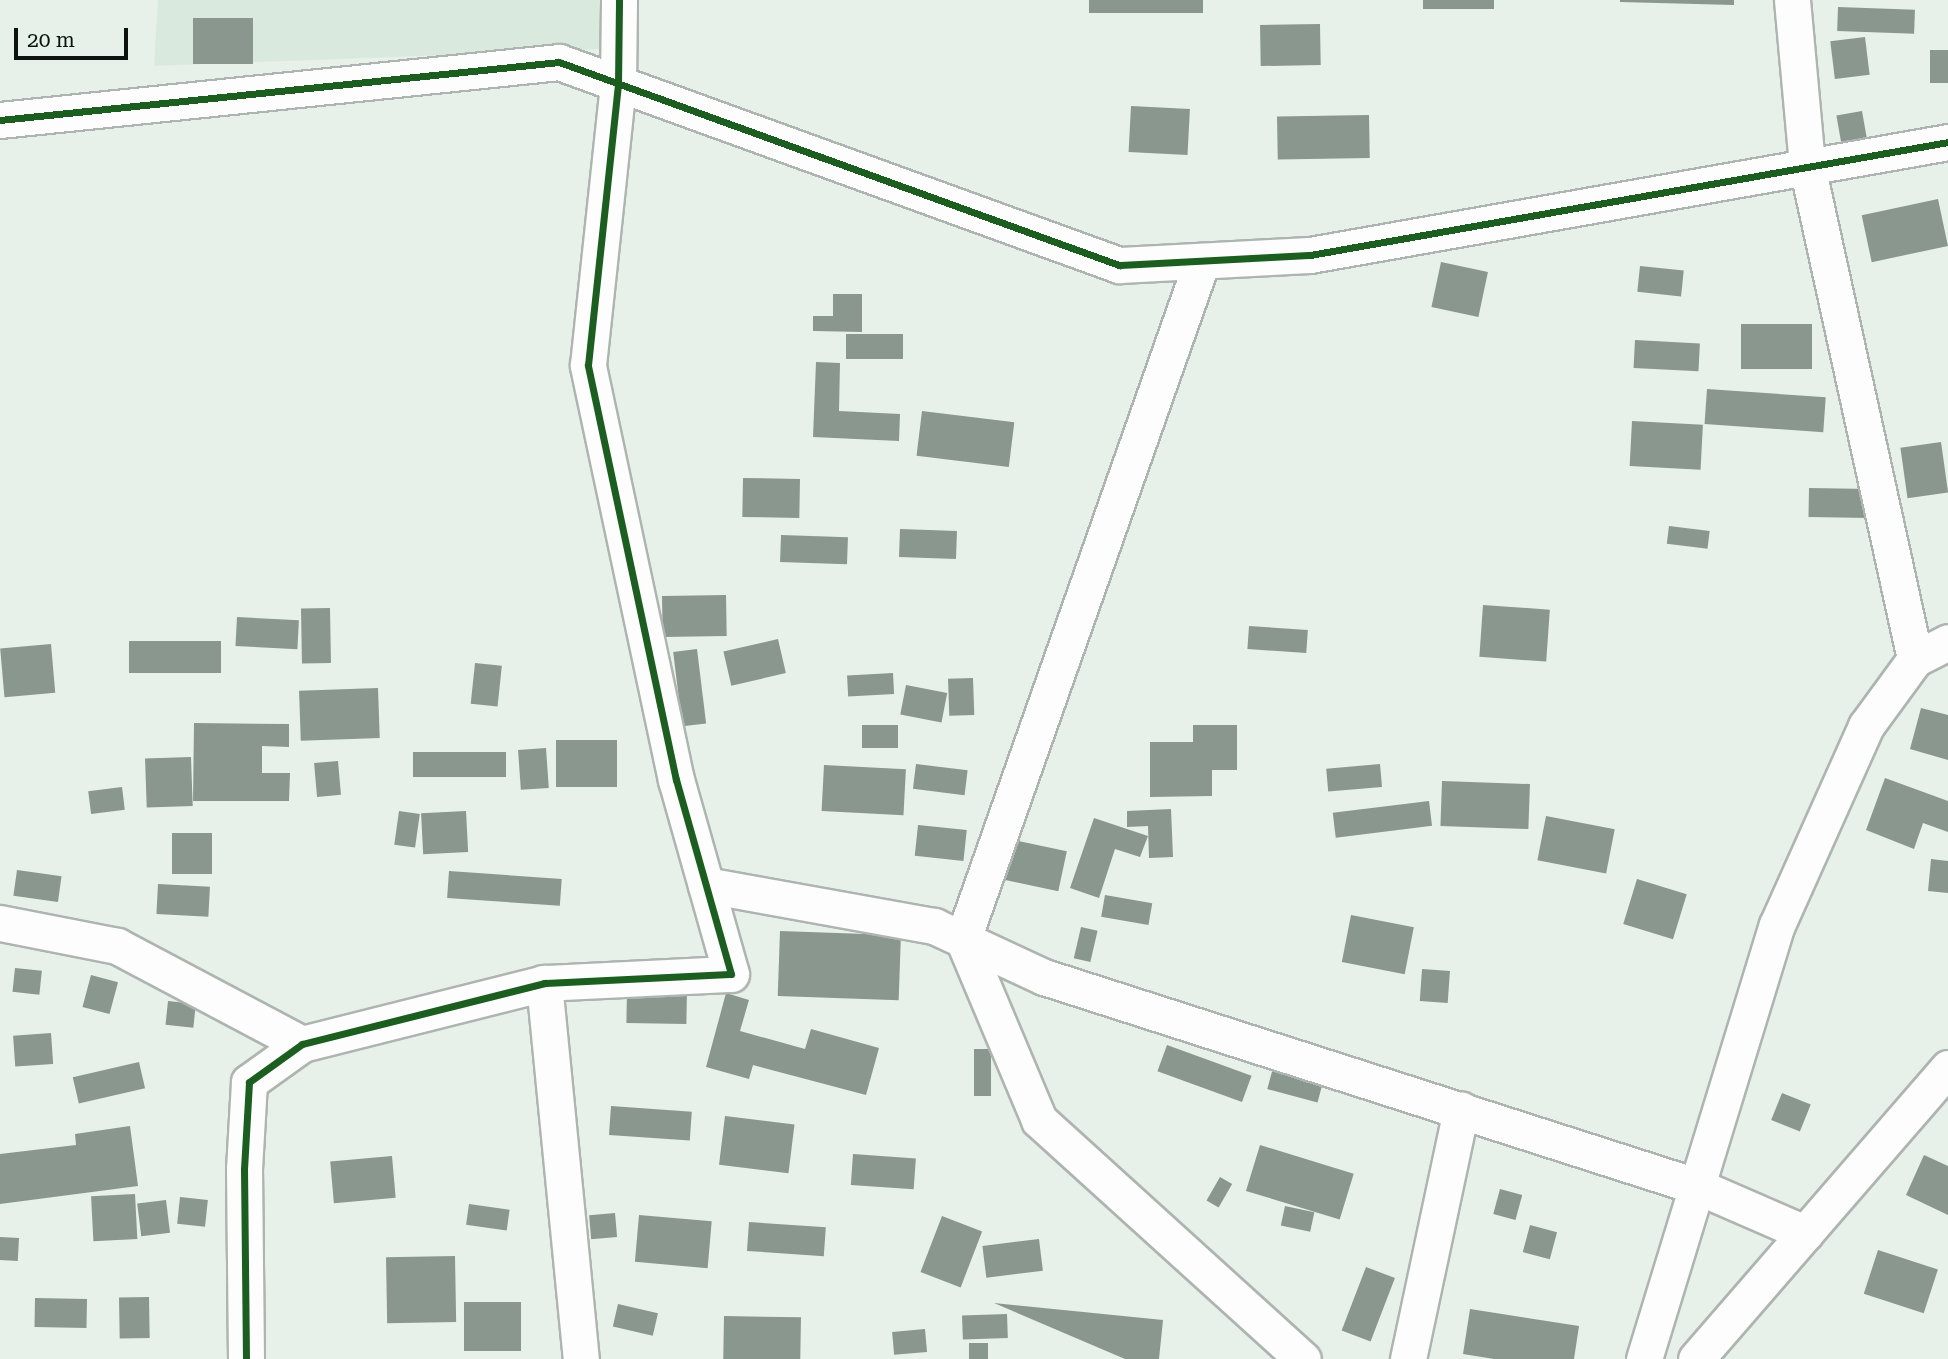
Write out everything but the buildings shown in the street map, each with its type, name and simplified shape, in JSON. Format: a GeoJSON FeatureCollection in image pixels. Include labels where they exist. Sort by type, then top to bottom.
{"type":"FeatureCollection","features":[{"type":"Feature","properties":{"kind":"street"},"geometry":{"type":"LineString","coordinates":[[246,1359],[244,1169],[249,1082],[302,1044],[544,983],[731,974],[676,780],[588,365],[618,84],[619,0]]}},
{"type":"Feature","properties":{"kind":"street"},"geometry":{"type":"LineString","coordinates":[[1792,0],[1807,166],[1915,659]]}},
{"type":"Feature","properties":{"kind":"street"},"geometry":{"type":"LineString","coordinates":[[0,120],[559,62],[1119,265],[1310,255],[1948,142]]}},
{"type":"Feature","properties":{"kind":"street"},"geometry":{"type":"LineString","coordinates":[[1202,261],[963,939],[1039,1120],[1303,1359]]}},
{"type":"Feature","properties":{"kind":"street"},"geometry":{"type":"LineString","coordinates":[[1644,1359],[1777,925],[1866,726],[1915,659],[1948,642]]}},
{"type":"Feature","properties":{"kind":"street"},"geometry":{"type":"LineString","coordinates":[[706,885],[934,926],[1044,977],[1699,1186],[1805,1233]]}},
{"type":"Feature","properties":{"kind":"street"},"geometry":{"type":"LineString","coordinates":[[0,923],[117,946],[302,1044]]}},
{"type":"Feature","properties":{"kind":"street"},"geometry":{"type":"LineString","coordinates":[[544,983],[580,1359]]}},
{"type":"Feature","properties":{"kind":"street"},"geometry":{"type":"LineString","coordinates":[[1696,1359],[1948,1068]]}},
{"type":"Feature","properties":{"kind":"street"},"geometry":{"type":"LineString","coordinates":[[1408,1359],[1461,1110]]}},
{"type":"Feature","properties":{"kind":"shaded area"},"geometry":{"type":"Polygon","coordinates":[[[158,0],[600,0],[600,49],[154,66],[158,0]]]}},
{"type":"Feature","properties":{"kind":"cycle path"},"geometry":{"type":"LineString","coordinates":[[246,1359],[244,1169],[249,1082],[302,1044],[544,983],[731,974],[676,780],[588,365],[618,84],[619,0]]}},
{"type":"Feature","properties":{"kind":"cycle path"},"geometry":{"type":"LineString","coordinates":[[0,120],[559,62],[1119,265],[1310,255],[1948,142]]}}]}
